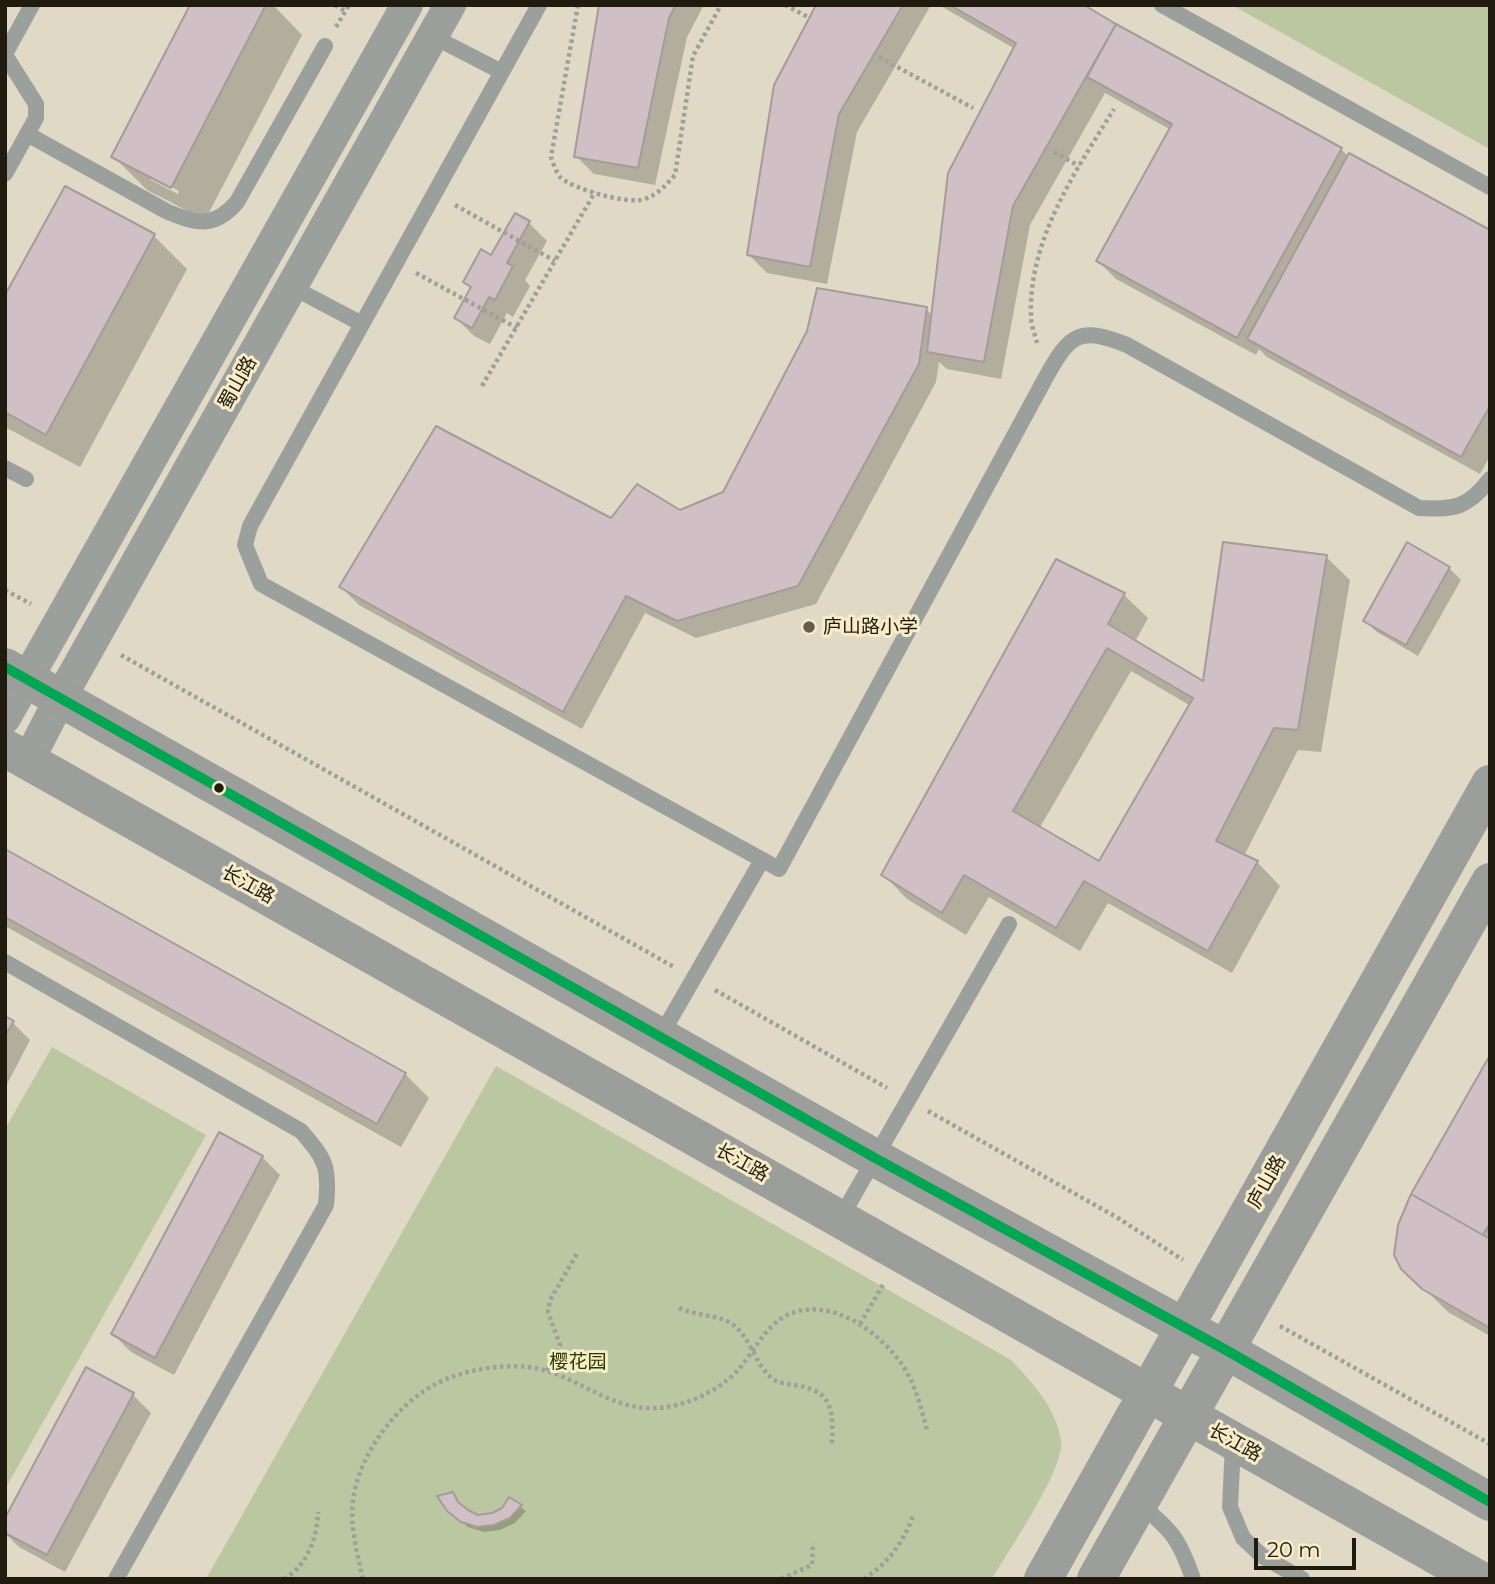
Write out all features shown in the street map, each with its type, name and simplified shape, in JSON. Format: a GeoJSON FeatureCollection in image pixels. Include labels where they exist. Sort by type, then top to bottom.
{"type":"FeatureCollection","features":[{"type":"Feature","properties":{"kind":"street","name":"蜀山路"},"geometry":{"type":"LineString","coordinates":[[5,718],[17,673],[61,621],[407,5]]}},
{"type":"Feature","properties":{"kind":"street","name":"蜀山路"},"geometry":{"type":"LineString","coordinates":[[17,755],[61,697],[450,5]]}},
{"type":"Feature","properties":{"kind":"street"},"geometry":{"type":"LineString","coordinates":[[17,673],[875,1158],[1226,1350],[1490,1502]]}},
{"type":"Feature","properties":{"kind":"street","name":"长江路"},"geometry":{"type":"LineString","coordinates":[[17,755],[1188,1418],[1478,1579]]}},
{"type":"Feature","properties":{"kind":"street","name":"庐山路"},"geometry":{"type":"LineString","coordinates":[[1043,1579],[1490,784]]}},
{"type":"Feature","properties":{"kind":"street"},"geometry":{"type":"LineString","coordinates":[[1096,1579],[1490,882]]}},
{"type":"Feature","properties":{"kind":"lane"},"geometry":{"type":"LineString","coordinates":[[5,174],[36,118],[36,104],[5,55],[32,5]]}},
{"type":"Feature","properties":{"kind":"lane"},"geometry":{"type":"LineString","coordinates":[[539,5],[250,526],[245,545],[261,584],[779,869],[1067,343],[1083,335],[1104,336],[1127,345],[1419,508],[1459,506],[1473,497],[1490,479]]}},
{"type":"Feature","properties":{"kind":"lane"},"geometry":{"type":"LineString","coordinates":[[1162,5],[1490,187]]}},
{"type":"Feature","properties":{"kind":"lane"},"geometry":{"type":"LineString","coordinates":[[432,36],[502,72]]}},
{"type":"Feature","properties":{"kind":"lane"},"geometry":{"type":"LineString","coordinates":[[27,134],[166,211],[188,220],[211,222],[228,212],[237,202],[325,46]]}},
{"type":"Feature","properties":{"kind":"lane"},"geometry":{"type":"LineString","coordinates":[[292,287],[362,324]]}},
{"type":"Feature","properties":{"kind":"lane"},"geometry":{"type":"LineString","coordinates":[[5,468],[26,479]]}},
{"type":"Feature","properties":{"kind":"lane"},"geometry":{"type":"LineString","coordinates":[[661,1035],[762,860]]}},
{"type":"Feature","properties":{"kind":"lane"},"geometry":{"type":"LineString","coordinates":[[840,1219],[1009,923]]}},
{"type":"Feature","properties":{"kind":"lane"},"geometry":{"type":"LineString","coordinates":[[5,962],[301,1131],[322,1156],[328,1179],[326,1205],[116,1579]]}},
{"type":"Feature","properties":{"kind":"lane"},"geometry":{"type":"LineString","coordinates":[[1233,1443],[1230,1507],[1243,1538],[1262,1556],[1302,1579]]}},
{"type":"Feature","properties":{"kind":"lane"},"geometry":{"type":"LineString","coordinates":[[1139,1503],[1167,1527],[1182,1548],[1193,1579]]}},
{"type":"Feature","properties":{"kind":"path"},"geometry":{"type":"LineString","coordinates":[[335,5],[345,11]]}},
{"type":"Feature","properties":{"kind":"path"},"geometry":{"type":"LineString","coordinates":[[578,5],[551,157],[559,176],[576,187],[627,200],[643,200],[662,190],[675,175],[693,56],[721,5]]}},
{"type":"Feature","properties":{"kind":"path"},"geometry":{"type":"LineString","coordinates":[[785,5],[808,18]]}},
{"type":"Feature","properties":{"kind":"path"},"geometry":{"type":"LineString","coordinates":[[879,57],[973,108]]}},
{"type":"Feature","properties":{"kind":"path"},"geometry":{"type":"LineString","coordinates":[[1046,377],[1030,319],[1033,280],[1045,232],[1079,166],[1114,109]]}},
{"type":"Feature","properties":{"kind":"path"},"geometry":{"type":"LineString","coordinates":[[1054,152],[1079,166]]}},
{"type":"Feature","properties":{"kind":"path"},"geometry":{"type":"LineString","coordinates":[[482,386],[595,192]]}},
{"type":"Feature","properties":{"kind":"path"},"geometry":{"type":"LineString","coordinates":[[435,193],[555,261]]}},
{"type":"Feature","properties":{"kind":"path"},"geometry":{"type":"LineString","coordinates":[[396,262],[517,328]]}},
{"type":"Feature","properties":{"kind":"path"},"geometry":{"type":"LineString","coordinates":[[5,590],[61,621]]}},
{"type":"Feature","properties":{"kind":"path"},"geometry":{"type":"LineString","coordinates":[[93,639],[1118,1218],[1212,1279]]}},
{"type":"Feature","properties":{"kind":"path"},"geometry":{"type":"LineString","coordinates":[[547,1371],[560,1345],[548,1312],[550,1300],[579,1252]]}},
{"type":"Feature","properties":{"kind":"path"},"geometry":{"type":"LineString","coordinates":[[860,1324],[901,1254]]}},
{"type":"Feature","properties":{"kind":"path"},"geometry":{"type":"LineString","coordinates":[[678,1308],[721,1317],[743,1334],[760,1365],[778,1382],[813,1388],[821,1394],[831,1407],[832,1443]]}},
{"type":"Feature","properties":{"kind":"path"},"geometry":{"type":"LineString","coordinates":[[1250,1308],[1490,1444]]}},
{"type":"Feature","properties":{"kind":"path"},"geometry":{"type":"LineString","coordinates":[[363,1579],[355,1543],[353,1501],[360,1473],[371,1449],[399,1412],[435,1384],[456,1376],[507,1366],[547,1371],[614,1401],[648,1409],[665,1408],[686,1402],[724,1383],[737,1371],[775,1323],[787,1315],[802,1311],[831,1311],[843,1314],[860,1324],[903,1366],[915,1389],[927,1430]]}},
{"type":"Feature","properties":{"kind":"path"},"geometry":{"type":"LineString","coordinates":[[284,1579],[302,1564],[318,1527],[318,1512]]}},
{"type":"Feature","properties":{"kind":"path"},"geometry":{"type":"LineString","coordinates":[[864,1579],[879,1569],[895,1551],[907,1533],[913,1516]]}},
{"type":"Feature","properties":{"kind":"path"},"geometry":{"type":"LineString","coordinates":[[781,1579],[812,1565],[813,1543]]}},
{"type":"Feature","properties":{"kind":"green space"},"geometry":{"type":"Polygon","coordinates":[[[1232,5],[1490,5],[1490,148],[1486,147],[1232,5]]]}},
{"type":"Feature","properties":{"kind":"green space"},"geometry":{"type":"Polygon","coordinates":[[[52,1047],[206,1135],[5,1489],[5,1129],[52,1047]]]}},
{"type":"Feature","properties":{"kind":"green space","name":"樱花园"},"geometry":{"type":"Polygon","coordinates":[[[496,1066],[1011,1360],[1049,1407],[1061,1441],[1060,1454],[1045,1490],[992,1579],[206,1579],[496,1066]]]}},
{"type":"Feature","properties":{"kind":"building"},"geometry":{"type":"Polygon","coordinates":[[[190,5],[266,5],[171,188],[111,157],[190,5]]]}},
{"type":"Feature","properties":{"kind":"building"},"geometry":{"type":"Polygon","coordinates":[[[599,5],[676,5],[669,18],[638,168],[574,157],[599,5]]]}},
{"type":"Feature","properties":{"kind":"building"},"geometry":{"type":"Polygon","coordinates":[[[816,5],[903,5],[839,114],[810,267],[747,255],[774,85],[816,5]]]}},
{"type":"Feature","properties":{"kind":"building"},"geometry":{"type":"Polygon","coordinates":[[[950,5],[1084,5],[1116,24],[1013,206],[984,362],[927,352],[948,173],[1016,43],[950,5]]]}},
{"type":"Feature","properties":{"kind":"building"},"geometry":{"type":"Polygon","coordinates":[[[1116,24],[1342,148],[1237,338],[1096,261],[1172,124],[1087,77],[1116,24]]]}},
{"type":"Feature","properties":{"kind":"building"},"geometry":{"type":"Polygon","coordinates":[[[1349,153],[1490,230],[1490,406],[1461,457],[1247,339],[1349,153]]]}},
{"type":"Feature","properties":{"kind":"building"},"geometry":{"type":"Polygon","coordinates":[[[65,186],[155,234],[46,435],[5,412],[5,295],[65,186]]]}},
{"type":"Feature","properties":{"kind":"building"},"geometry":{"type":"Polygon","coordinates":[[[515,213],[530,221],[507,263],[513,266],[495,300],[489,297],[472,328],[454,318],[471,287],[463,282],[481,249],[491,255],[515,213]]]}},
{"type":"Feature","properties":{"kind":"building"},"geometry":{"type":"Polygon","coordinates":[[[817,288],[927,307],[919,364],[798,586],[677,621],[626,596],[563,712],[339,587],[436,426],[611,518],[637,484],[680,510],[723,492],[807,331],[817,288]]]}},
{"type":"Feature","properties":{"kind":"building"},"geometry":{"type":"Polygon","coordinates":[[[1223,542],[1327,555],[1298,730],[1274,728],[1216,841],[1258,861],[1208,951],[1084,881],[1056,928],[964,875],[942,913],[881,875],[1056,559],[1125,593],[1108,624],[1203,681],[1223,542]],[[1107,648],[1013,811],[1099,861],[1193,698],[1107,648]]]}},
{"type":"Feature","properties":{"kind":"building"},"geometry":{"type":"Polygon","coordinates":[[[1407,542],[1450,567],[1406,645],[1363,621],[1407,542]]]}},
{"type":"Feature","properties":{"kind":"building"},"geometry":{"type":"Polygon","coordinates":[[[5,849],[406,1073],[377,1124],[5,917],[5,849]]]}},
{"type":"Feature","properties":{"kind":"building"},"geometry":{"type":"Polygon","coordinates":[[[5,1016],[14,1021],[5,1036],[5,1016]]]}},
{"type":"Feature","properties":{"kind":"building"},"geometry":{"type":"Polygon","coordinates":[[[1490,1055],[1490,1223],[1483,1235],[1411,1194],[1490,1055]]]}},
{"type":"Feature","properties":{"kind":"building"},"geometry":{"type":"Polygon","coordinates":[[[219,1132],[263,1156],[155,1358],[111,1334],[219,1132]]]}},
{"type":"Feature","properties":{"kind":"building"},"geometry":{"type":"Polygon","coordinates":[[[1411,1194],[1490,1239],[1490,1328],[1422,1289],[1401,1269],[1394,1255],[1398,1225],[1411,1194]]]}},
{"type":"Feature","properties":{"kind":"building"},"geometry":{"type":"Polygon","coordinates":[[[86,1367],[134,1393],[47,1555],[5,1533],[5,1518],[86,1367]]]}},
{"type":"Feature","properties":{"kind":"building"},"geometry":{"type":"Polygon","coordinates":[[[453,1492],[458,1502],[478,1515],[502,1508],[509,1497],[522,1505],[510,1518],[494,1525],[477,1527],[461,1522],[447,1511],[437,1496],[453,1492]]]}},
{"type":"Feature","properties":{"kind":"transit line"},"geometry":{"type":"LineString","coordinates":[[5,667],[875,1158],[1226,1350],[1490,1502]]}},
{"type":"Feature","properties":{"kind":"place","name":"庐山路小学"},"geometry":{"type":"Point","coordinates":[809,627]}}]}
